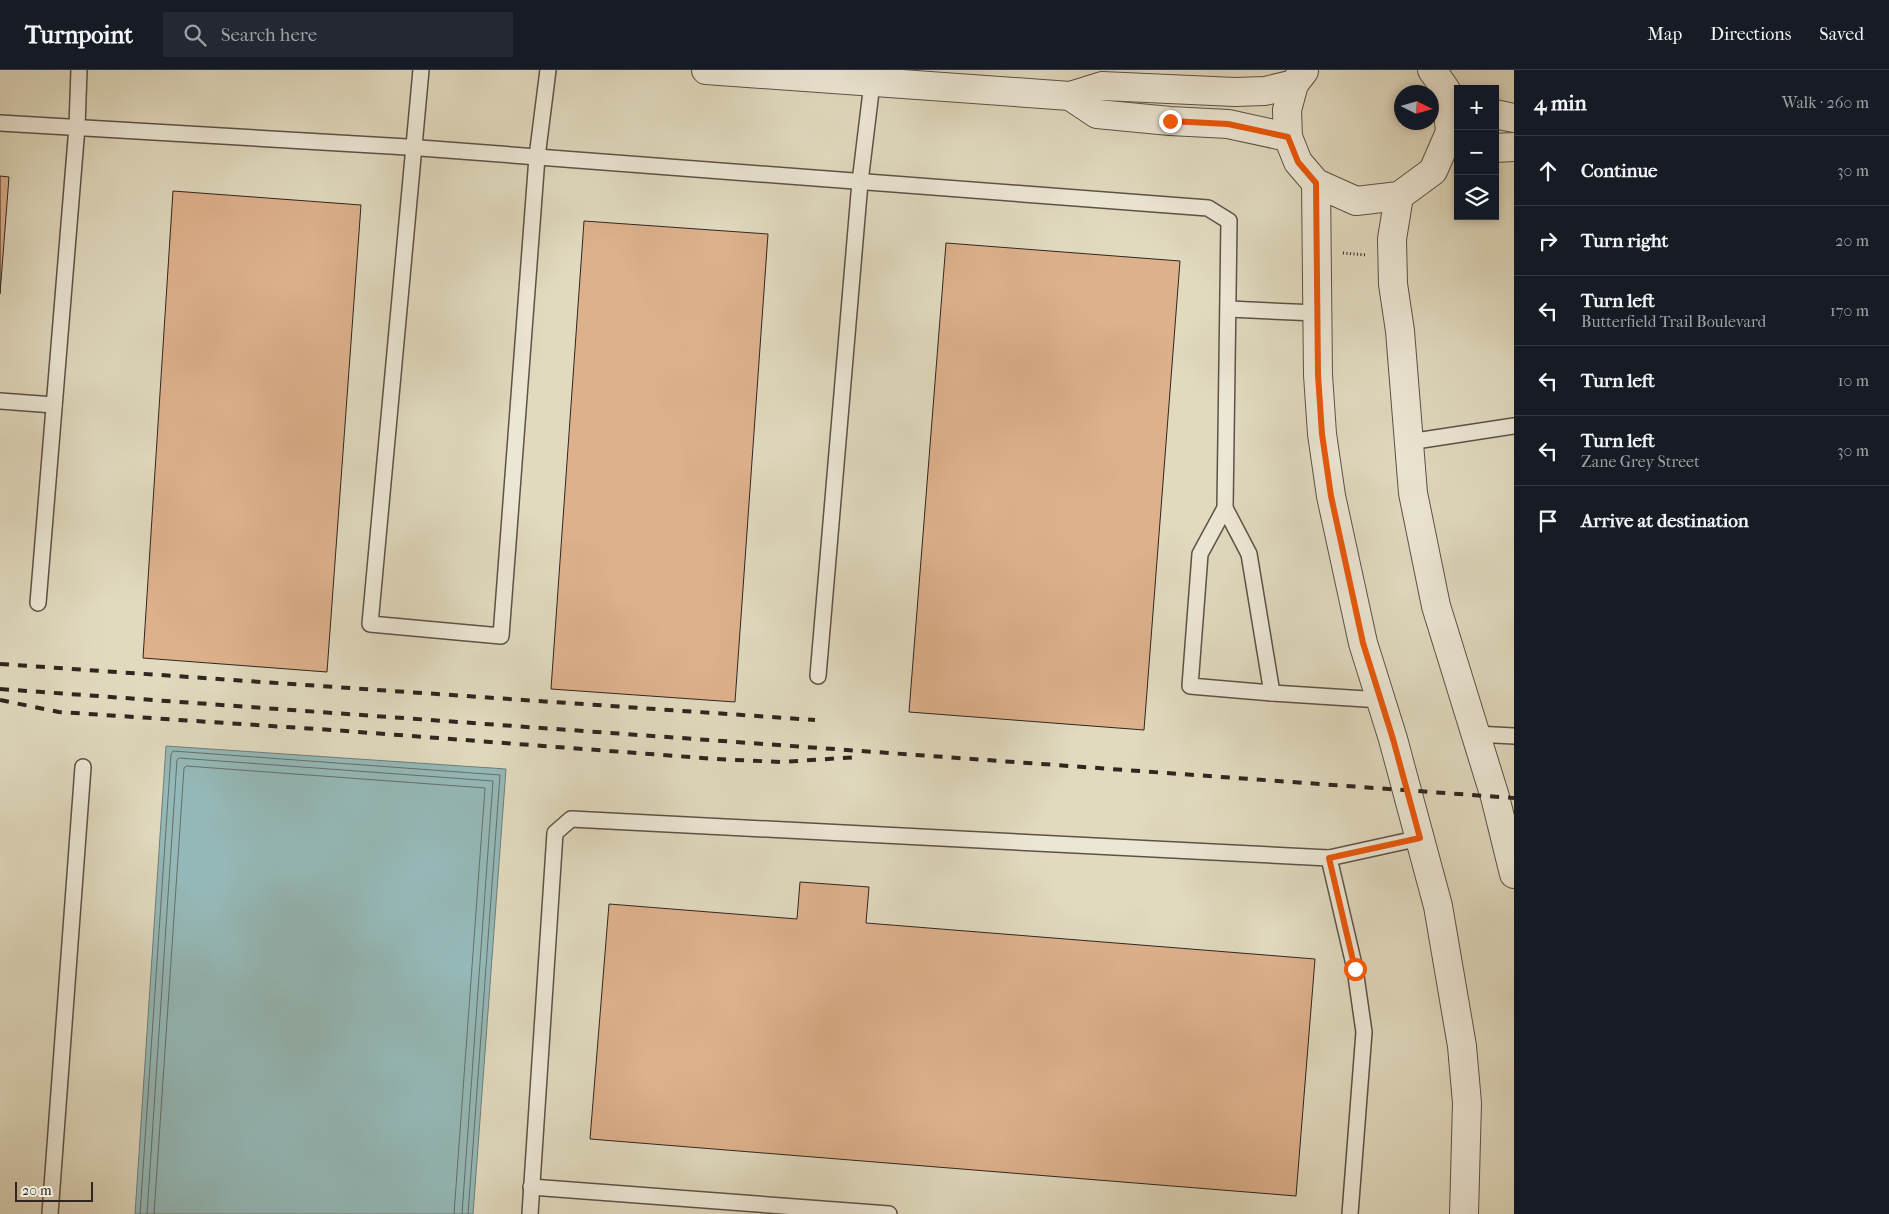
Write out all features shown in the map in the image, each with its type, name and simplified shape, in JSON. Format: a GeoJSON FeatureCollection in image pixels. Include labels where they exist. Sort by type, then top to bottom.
{"type":"FeatureCollection","features":[{"type":"Feature","properties":{"kind":"street"},"geometry":{"type":"LineString","coordinates":[[706,70],[873,76],[1070,96],[1102,86],[1235,92],[1264,90],[1299,77]]}},
{"type":"Feature","properties":{"kind":"street"},"geometry":{"type":"LineString","coordinates":[[1299,77],[1287,110],[1288,137],[1298,162],[1316,183],[1356,201],[1399,196],[1433,171],[1454,160]]}},
{"type":"Feature","properties":{"kind":"street"},"geometry":{"type":"LineString","coordinates":[[1433,171],[1450,132],[1445,86]]}},
{"type":"Feature","properties":{"kind":"street"},"geometry":{"type":"LineString","coordinates":[[1070,96],[1097,114],[1228,124],[1288,137]]}},
{"type":"Feature","properties":{"kind":"street"},"geometry":{"type":"LineString","coordinates":[[1499,115],[1514,118]]}},
{"type":"Feature","properties":{"kind":"street"},"geometry":{"type":"LineString","coordinates":[[1499,148],[1514,147]]}},
{"type":"Feature","properties":{"kind":"street"},"geometry":{"type":"LineString","coordinates":[[1316,183],[1316,313],[1322,434],[1331,496],[1363,643],[1381,700],[1438,906],[1462,1046],[1467,1103],[1464,1214]]}},
{"type":"Feature","properties":{"kind":"street"},"geometry":{"type":"LineString","coordinates":[[1399,196],[1392,239],[1393,284],[1400,331],[1412,493],[1436,606],[1511,848],[1514,874]]}},
{"type":"Feature","properties":{"kind":"lane"},"geometry":{"type":"LineString","coordinates":[[38,604],[77,127],[79,70]]}},
{"type":"Feature","properties":{"kind":"lane"},"geometry":{"type":"LineString","coordinates":[[421,70],[370,624],[501,636],[537,157],[548,70]]}},
{"type":"Feature","properties":{"kind":"lane"},"geometry":{"type":"LineString","coordinates":[[818,676],[860,182],[873,76]]}},
{"type":"Feature","properties":{"kind":"lane"},"geometry":{"type":"LineString","coordinates":[[0,123],[414,148],[1208,208],[1230,221],[1225,508],[1200,554],[1190,686],[1381,700]]}},
{"type":"Feature","properties":{"kind":"lane"},"geometry":{"type":"LineString","coordinates":[[1229,309],[1316,313]]}},
{"type":"Feature","properties":{"kind":"lane"},"geometry":{"type":"LineString","coordinates":[[0,401],[54,405]]}},
{"type":"Feature","properties":{"kind":"lane"},"geometry":{"type":"LineString","coordinates":[[1409,442],[1514,426]]}},
{"type":"Feature","properties":{"kind":"lane"},"geometry":{"type":"LineString","coordinates":[[1225,508],[1249,554],[1272,693]]}},
{"type":"Feature","properties":{"kind":"lane"},"geometry":{"type":"LineString","coordinates":[[1476,734],[1514,736]]}},
{"type":"Feature","properties":{"kind":"lane"},"geometry":{"type":"LineString","coordinates":[[50,1214],[83,768]]}},
{"type":"Feature","properties":{"kind":"lane"},"geometry":{"type":"LineString","coordinates":[[530,1214],[555,833],[571,819],[1329,858],[1420,838]]}},
{"type":"Feature","properties":{"kind":"lane"},"geometry":{"type":"LineString","coordinates":[[1329,858],[1355,969],[1364,1032],[1350,1214]]}},
{"type":"Feature","properties":{"kind":"lane"},"geometry":{"type":"LineString","coordinates":[[532,1187],[819,1211],[889,1214]]}},
{"type":"Feature","properties":{"kind":"path"},"geometry":{"type":"LineString","coordinates":[[1339,252],[1374,256]]}},
{"type":"Feature","properties":{"kind":"water"},"geometry":{"type":"Polygon","coordinates":[[[166,746],[506,769],[473,1214],[135,1214],[166,746]]]}},
{"type":"Feature","properties":{"kind":"building"},"geometry":{"type":"Polygon","coordinates":[[[0,176],[9,177],[0,294],[0,176]]]}},
{"type":"Feature","properties":{"kind":"building"},"geometry":{"type":"Polygon","coordinates":[[[173,191],[361,205],[327,672],[143,658],[173,191]]]}},
{"type":"Feature","properties":{"kind":"building"},"geometry":{"type":"Polygon","coordinates":[[[584,221],[768,234],[735,702],[551,689],[584,221]]]}},
{"type":"Feature","properties":{"kind":"building"},"geometry":{"type":"Polygon","coordinates":[[[946,243],[1180,261],[1144,730],[909,712],[946,243]]]}},
{"type":"Feature","properties":{"kind":"building"},"geometry":{"type":"Polygon","coordinates":[[[800,882],[869,887],[866,923],[1315,959],[1296,1196],[590,1139],[609,904],[797,919],[800,882]]]}},
{"type":"Feature","properties":{"kind":"railway"},"geometry":{"type":"LineString","coordinates":[[0,664],[815,720]]}},
{"type":"Feature","properties":{"kind":"railway"},"geometry":{"type":"LineString","coordinates":[[0,689],[1514,798]]}},
{"type":"Feature","properties":{"kind":"railway"},"geometry":{"type":"LineString","coordinates":[[0,700],[59,712],[332,730],[716,759],[781,762],[858,757]]}},
{"type":"Feature","properties":{"kind":"route"},"geometry":{"type":"LineString","coordinates":[[1170,121],[1228,124],[1288,137],[1298,162],[1316,183],[1318,375],[1322,434],[1331,496],[1363,643],[1393,739],[1420,838],[1329,858],[1355,969]]}}]}
